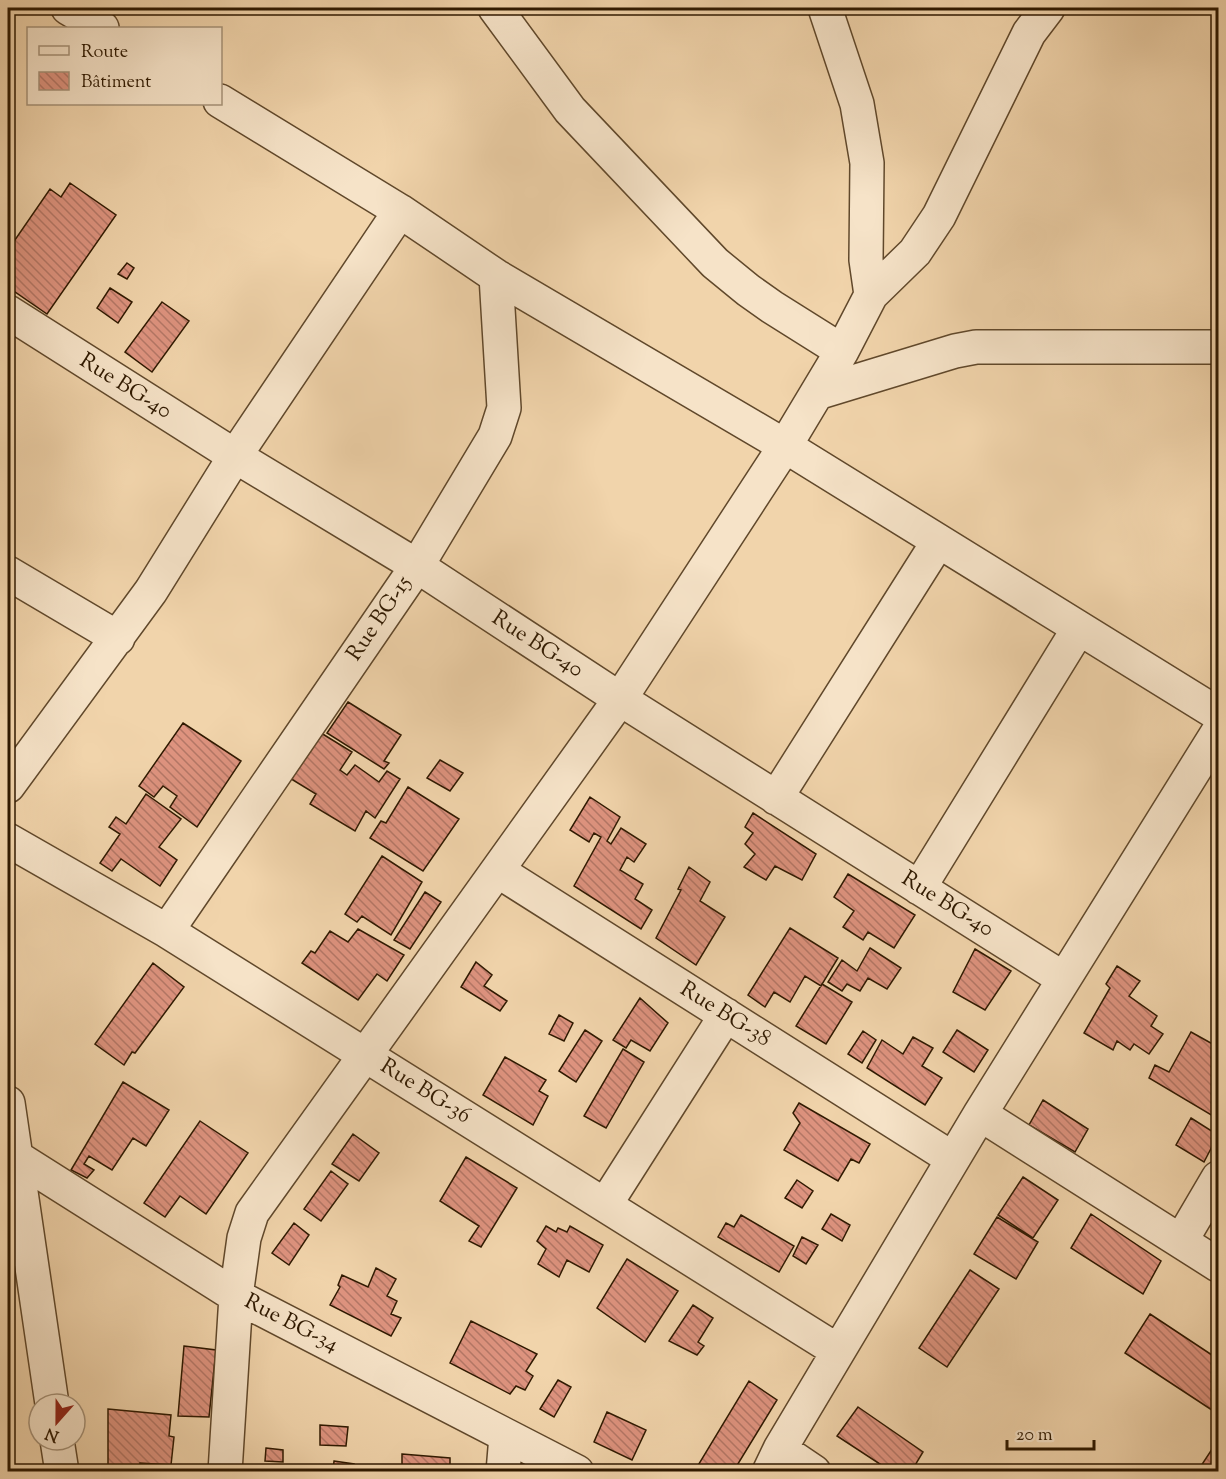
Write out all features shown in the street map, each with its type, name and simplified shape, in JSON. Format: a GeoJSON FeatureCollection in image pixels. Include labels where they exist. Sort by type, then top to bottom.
{"type":"FeatureCollection","features":[{"type":"Feature","properties":{"kind":"street"},"geometry":{"type":"LineString","coordinates":[[68,8],[100,27]]}},
{"type":"Feature","properties":{"kind":"street"},"geometry":{"type":"LineString","coordinates":[[495,8],[570,110],[715,263],[772,307],[842,351]]}},
{"type":"Feature","properties":{"kind":"street"},"geometry":{"type":"LineString","coordinates":[[825,8],[858,104],[867,163],[866,260],[871,295]]}},
{"type":"Feature","properties":{"kind":"street"},"geometry":{"type":"LineString","coordinates":[[225,1472],[236,1296],[244,1238],[252,1213],[620,699],[785,446],[842,351],[871,295],[915,252],[939,216],[1029,33],[1048,8]]}},
{"type":"Feature","properties":{"kind":"street"},"geometry":{"type":"LineString","coordinates":[[222,102],[400,211],[496,276],[785,446],[1218,714]]}},
{"type":"Feature","properties":{"kind":"street"},"geometry":{"type":"LineString","coordinates":[[8,786],[151,591],[235,456],[400,211]]}},
{"type":"Feature","properties":{"kind":"street","name":"Rue BG-15"},"geometry":{"type":"LineString","coordinates":[[167,931],[417,566],[495,436],[504,408],[496,276]]}},
{"type":"Feature","properties":{"kind":"street","name":"Rue BG-40"},"geometry":{"type":"LineString","coordinates":[[8,312],[235,456],[417,566],[620,699],[1064,979]]}},
{"type":"Feature","properties":{"kind":"street"},"geometry":{"type":"LineString","coordinates":[[817,393],[955,351],[976,347],[1218,347]]}},
{"type":"Feature","properties":{"kind":"street"},"geometry":{"type":"LineString","coordinates":[[776,798],[938,542]]}},
{"type":"Feature","properties":{"kind":"street"},"geometry":{"type":"LineString","coordinates":[[8,573],[118,638]]}},
{"type":"Feature","properties":{"kind":"street"},"geometry":{"type":"LineString","coordinates":[[919,888],[1079,628]]}},
{"type":"Feature","properties":{"kind":"street"},"geometry":{"type":"LineString","coordinates":[[814,1472],[774,1460],[980,1114],[1218,732]]}},
{"type":"Feature","properties":{"kind":"street","name":"Rue BG-36"},"geometry":{"type":"LineString","coordinates":[[8,840],[167,931],[838,1351]]}},
{"type":"Feature","properties":{"kind":"street","name":"Rue BG-38"},"geometry":{"type":"LineString","coordinates":[[498,871],[953,1159]]}},
{"type":"Feature","properties":{"kind":"street"},"geometry":{"type":"LineString","coordinates":[[605,1205],[726,1015]]}},
{"type":"Feature","properties":{"kind":"street"},"geometry":{"type":"LineString","coordinates":[[8,1103],[50,1392]]}},
{"type":"Feature","properties":{"kind":"street"},"geometry":{"type":"LineString","coordinates":[[980,1114],[1218,1264]]}},
{"type":"Feature","properties":{"kind":"street","name":"Rue BG-34"},"geometry":{"type":"LineString","coordinates":[[16,1157],[236,1296],[577,1472]]}},
{"type":"Feature","properties":{"kind":"street"},"geometry":{"type":"LineString","coordinates":[[1181,1241],[1218,1178]]}},
{"type":"Feature","properties":{"kind":"street"},"geometry":{"type":"LineString","coordinates":[[503,1472],[506,1436]]}},
{"type":"Feature","properties":{"kind":"street"},"geometry":{"type":"LineString","coordinates":[[59,1452],[62,1472]]}},
{"type":"Feature","properties":{"kind":"building"},"geometry":{"type":"Polygon","coordinates":[[[70,183],[116,215],[47,314],[8,287],[10,264],[8,263],[8,250],[50,189],[61,197],[70,183]]]}},
{"type":"Feature","properties":{"kind":"building"},"geometry":{"type":"Polygon","coordinates":[[[127,263],[134,268],[127,279],[118,274],[127,263]]]}},
{"type":"Feature","properties":{"kind":"building"},"geometry":{"type":"Polygon","coordinates":[[[110,288],[132,302],[118,323],[97,308],[110,288]]]}},
{"type":"Feature","properties":{"kind":"building"},"geometry":{"type":"Polygon","coordinates":[[[162,302],[189,321],[152,372],[125,352],[162,302]]]}},
{"type":"Feature","properties":{"kind":"building"},"geometry":{"type":"Polygon","coordinates":[[[348,702],[401,735],[384,761],[389,763],[384,769],[327,733],[348,702]]]}},
{"type":"Feature","properties":{"kind":"building"},"geometry":{"type":"Polygon","coordinates":[[[183,723],[241,761],[197,827],[170,807],[177,796],[163,786],[154,797],[139,786],[183,723]]]}},
{"type":"Feature","properties":{"kind":"building"},"geometry":{"type":"Polygon","coordinates":[[[321,733],[352,752],[340,770],[347,775],[355,765],[379,782],[387,771],[400,779],[375,818],[366,811],[355,831],[310,804],[316,794],[288,777],[321,733]]]}},
{"type":"Feature","properties":{"kind":"building"},"geometry":{"type":"Polygon","coordinates":[[[440,760],[463,773],[450,791],[427,778],[440,760]]]}},
{"type":"Feature","properties":{"kind":"building"},"geometry":{"type":"Polygon","coordinates":[[[408,787],[459,819],[423,871],[370,838],[381,821],[386,823],[408,787]]]}},
{"type":"Feature","properties":{"kind":"building"},"geometry":{"type":"Polygon","coordinates":[[[146,794],[181,819],[159,847],[177,860],[160,886],[121,859],[112,871],[100,863],[120,834],[109,827],[116,817],[126,824],[146,794]]]}},
{"type":"Feature","properties":{"kind":"building"},"geometry":{"type":"Polygon","coordinates":[[[590,797],[620,817],[607,841],[611,844],[621,828],[646,844],[634,862],[627,857],[620,870],[643,884],[635,899],[652,910],[641,929],[574,886],[601,837],[594,833],[589,842],[570,830],[590,797]]]}},
{"type":"Feature","properties":{"kind":"building"},"geometry":{"type":"Polygon","coordinates":[[[753,813],[816,854],[802,880],[775,866],[766,880],[744,867],[755,854],[745,844],[753,833],[745,827],[753,813]]]}},
{"type":"Feature","properties":{"kind":"building"},"geometry":{"type":"Polygon","coordinates":[[[382,856],[422,882],[391,935],[362,916],[357,922],[345,914],[382,856]]]}},
{"type":"Feature","properties":{"kind":"building"},"geometry":{"type":"Polygon","coordinates":[[[689,867],[710,882],[700,901],[725,917],[696,965],[656,938],[681,890],[678,889],[689,867]]]}},
{"type":"Feature","properties":{"kind":"building"},"geometry":{"type":"Polygon","coordinates":[[[848,874],[915,915],[894,948],[868,932],[863,940],[843,927],[854,911],[834,897],[848,874]]]}},
{"type":"Feature","properties":{"kind":"building"},"geometry":{"type":"Polygon","coordinates":[[[425,892],[441,902],[410,949],[394,940],[425,892]]]}},
{"type":"Feature","properties":{"kind":"building"},"geometry":{"type":"Polygon","coordinates":[[[790,928],[838,958],[821,986],[805,976],[790,1002],[774,992],[765,1007],[748,995],[790,928]]]}},
{"type":"Feature","properties":{"kind":"building"},"geometry":{"type":"Polygon","coordinates":[[[358,929],[404,955],[387,981],[377,974],[358,1000],[302,963],[311,951],[315,953],[330,931],[348,942],[358,929]]]}},
{"type":"Feature","properties":{"kind":"building"},"geometry":{"type":"Polygon","coordinates":[[[870,948],[901,968],[887,989],[868,978],[860,991],[847,984],[842,991],[828,982],[842,960],[857,971],[870,948]]]}},
{"type":"Feature","properties":{"kind":"building"},"geometry":{"type":"Polygon","coordinates":[[[975,949],[1011,971],[985,1010],[953,992],[975,949]]]}},
{"type":"Feature","properties":{"kind":"building"},"geometry":{"type":"Polygon","coordinates":[[[476,962],[492,975],[484,986],[507,1001],[500,1011],[461,987],[476,962]]]}},
{"type":"Feature","properties":{"kind":"building"},"geometry":{"type":"Polygon","coordinates":[[[153,963],[184,987],[124,1065],[95,1044],[153,963]]]}},
{"type":"Feature","properties":{"kind":"building"},"geometry":{"type":"Polygon","coordinates":[[[1117,966],[1140,981],[1129,996],[1157,1016],[1151,1026],[1163,1034],[1149,1054],[1134,1044],[1130,1050],[1117,1041],[1113,1050],[1084,1033],[1110,988],[1106,984],[1117,966]]]}},
{"type":"Feature","properties":{"kind":"building"},"geometry":{"type":"Polygon","coordinates":[[[822,984],[852,1002],[826,1044],[796,1026],[822,984]]]}},
{"type":"Feature","properties":{"kind":"building"},"geometry":{"type":"Polygon","coordinates":[[[640,998],[668,1023],[650,1051],[631,1040],[626,1048],[613,1040],[640,998]]]}},
{"type":"Feature","properties":{"kind":"building"},"geometry":{"type":"Polygon","coordinates":[[[559,1015],[573,1023],[564,1041],[549,1034],[559,1015]]]}},
{"type":"Feature","properties":{"kind":"building"},"geometry":{"type":"Polygon","coordinates":[[[585,1030],[602,1041],[576,1082],[559,1071],[585,1030]]]}},
{"type":"Feature","properties":{"kind":"building"},"geometry":{"type":"Polygon","coordinates":[[[957,1030],[988,1050],[974,1072],[943,1052],[957,1030]]]}},
{"type":"Feature","properties":{"kind":"building"},"geometry":{"type":"Polygon","coordinates":[[[863,1031],[876,1040],[862,1063],[848,1054],[863,1031]]]}},
{"type":"Feature","properties":{"kind":"building"},"geometry":{"type":"Polygon","coordinates":[[[1191,1032],[1218,1047],[1218,1119],[1149,1078],[1155,1065],[1169,1072],[1191,1032]]]}},
{"type":"Feature","properties":{"kind":"building"},"geometry":{"type":"Polygon","coordinates":[[[913,1037],[933,1048],[922,1066],[942,1078],[925,1105],[867,1068],[882,1040],[903,1054],[913,1037]]]}},
{"type":"Feature","properties":{"kind":"building"},"geometry":{"type":"Polygon","coordinates":[[[623,1049],[644,1062],[606,1128],[584,1116],[623,1049]]]}},
{"type":"Feature","properties":{"kind":"building"},"geometry":{"type":"Polygon","coordinates":[[[505,1057],[546,1080],[539,1091],[548,1096],[533,1125],[483,1095],[505,1057]]]}},
{"type":"Feature","properties":{"kind":"building"},"geometry":{"type":"Polygon","coordinates":[[[123,1082],[169,1110],[146,1146],[133,1138],[112,1170],[89,1156],[84,1164],[94,1170],[87,1178],[71,1170],[123,1082]]]}},
{"type":"Feature","properties":{"kind":"building"},"geometry":{"type":"Polygon","coordinates":[[[1043,1100],[1088,1129],[1075,1152],[1029,1125],[1043,1100]]]}},
{"type":"Feature","properties":{"kind":"building"},"geometry":{"type":"Polygon","coordinates":[[[799,1103],[870,1144],[859,1163],[851,1159],[838,1181],[784,1150],[800,1123],[793,1113],[799,1103]]]}},
{"type":"Feature","properties":{"kind":"building"},"geometry":{"type":"Polygon","coordinates":[[[1191,1118],[1218,1135],[1204,1162],[1176,1145],[1191,1118]]]}},
{"type":"Feature","properties":{"kind":"building"},"geometry":{"type":"Polygon","coordinates":[[[200,1121],[248,1153],[206,1214],[180,1196],[165,1217],[144,1203],[200,1121]]]}},
{"type":"Feature","properties":{"kind":"building"},"geometry":{"type":"Polygon","coordinates":[[[353,1134],[379,1153],[359,1181],[332,1164],[353,1134]]]}},
{"type":"Feature","properties":{"kind":"building"},"geometry":{"type":"Polygon","coordinates":[[[466,1157],[517,1188],[481,1247],[469,1241],[479,1226],[440,1201],[466,1157]]]}},
{"type":"Feature","properties":{"kind":"building"},"geometry":{"type":"Polygon","coordinates":[[[331,1171],[348,1184],[321,1221],[304,1209],[331,1171]]]}},
{"type":"Feature","properties":{"kind":"building"},"geometry":{"type":"Polygon","coordinates":[[[1023,1177],[1058,1200],[1033,1238],[998,1215],[1023,1177]]]}},
{"type":"Feature","properties":{"kind":"building"},"geometry":{"type":"Polygon","coordinates":[[[797,1180],[813,1191],[802,1208],[785,1198],[797,1180]]]}},
{"type":"Feature","properties":{"kind":"building"},"geometry":{"type":"Polygon","coordinates":[[[831,1214],[850,1225],[842,1241],[822,1229],[831,1214]]]}},
{"type":"Feature","properties":{"kind":"building"},"geometry":{"type":"Polygon","coordinates":[[[1091,1214],[1161,1261],[1143,1294],[1071,1248],[1091,1214]]]}},
{"type":"Feature","properties":{"kind":"building"},"geometry":{"type":"Polygon","coordinates":[[[741,1215],[794,1246],[779,1272],[718,1237],[726,1223],[734,1227],[741,1215]]]}},
{"type":"Feature","properties":{"kind":"building"},"geometry":{"type":"Polygon","coordinates":[[[997,1217],[1038,1242],[1016,1279],[974,1254],[997,1217]]]}},
{"type":"Feature","properties":{"kind":"building"},"geometry":{"type":"Polygon","coordinates":[[[294,1223],[309,1235],[289,1265],[272,1253],[294,1223]]]}},
{"type":"Feature","properties":{"kind":"building"},"geometry":{"type":"Polygon","coordinates":[[[546,1226],[556,1232],[558,1228],[567,1232],[570,1226],[603,1245],[589,1272],[567,1260],[559,1277],[538,1264],[546,1249],[537,1241],[546,1226]]]}},
{"type":"Feature","properties":{"kind":"building"},"geometry":{"type":"Polygon","coordinates":[[[802,1237],[818,1245],[806,1264],[793,1256],[802,1237]]]}},
{"type":"Feature","properties":{"kind":"building"},"geometry":{"type":"Polygon","coordinates":[[[627,1259],[678,1291],[645,1342],[597,1308],[627,1259]]]}},
{"type":"Feature","properties":{"kind":"building"},"geometry":{"type":"Polygon","coordinates":[[[376,1268],[396,1279],[387,1296],[397,1301],[391,1314],[401,1318],[391,1336],[330,1305],[340,1287],[338,1285],[342,1275],[368,1287],[376,1268]]]}},
{"type":"Feature","properties":{"kind":"building"},"geometry":{"type":"Polygon","coordinates":[[[970,1270],[999,1289],[947,1367],[919,1348],[970,1270]]]}},
{"type":"Feature","properties":{"kind":"building"},"geometry":{"type":"Polygon","coordinates":[[[693,1305],[713,1318],[698,1342],[704,1346],[697,1355],[669,1341],[693,1305]]]}},
{"type":"Feature","properties":{"kind":"building"},"geometry":{"type":"Polygon","coordinates":[[[1150,1314],[1218,1359],[1218,1414],[1125,1353],[1150,1314]]]}},
{"type":"Feature","properties":{"kind":"building"},"geometry":{"type":"Polygon","coordinates":[[[471,1321],[537,1354],[526,1371],[533,1376],[525,1390],[516,1386],[510,1394],[450,1363],[471,1321]]]}},
{"type":"Feature","properties":{"kind":"building"},"geometry":{"type":"Polygon","coordinates":[[[184,1346],[216,1350],[209,1417],[178,1416],[184,1346]]]}},
{"type":"Feature","properties":{"kind":"building"},"geometry":{"type":"Polygon","coordinates":[[[558,1380],[571,1387],[554,1417],[540,1409],[558,1380]]]}},
{"type":"Feature","properties":{"kind":"building"},"geometry":{"type":"Polygon","coordinates":[[[749,1381],[777,1400],[733,1472],[703,1472],[697,1467],[749,1381]]]}},
{"type":"Feature","properties":{"kind":"building"},"geometry":{"type":"Polygon","coordinates":[[[858,1407],[923,1452],[911,1472],[892,1472],[837,1436],[858,1407]]]}},
{"type":"Feature","properties":{"kind":"building"},"geometry":{"type":"Polygon","coordinates":[[[108,1409],[171,1415],[169,1436],[174,1437],[171,1465],[140,1463],[140,1472],[108,1469],[108,1409]]]}},
{"type":"Feature","properties":{"kind":"building"},"geometry":{"type":"Polygon","coordinates":[[[607,1412],[646,1430],[632,1460],[594,1442],[607,1412]]]}},
{"type":"Feature","properties":{"kind":"building"},"geometry":{"type":"Polygon","coordinates":[[[320,1425],[348,1427],[346,1446],[320,1445],[320,1425]]]}},
{"type":"Feature","properties":{"kind":"building"},"geometry":{"type":"Polygon","coordinates":[[[1218,1440],[1218,1472],[1197,1472],[1218,1440]]]}},
{"type":"Feature","properties":{"kind":"building"},"geometry":{"type":"Polygon","coordinates":[[[266,1448],[283,1450],[283,1462],[265,1461],[266,1448]]]}},
{"type":"Feature","properties":{"kind":"building"},"geometry":{"type":"Polygon","coordinates":[[[402,1454],[450,1458],[450,1472],[402,1472],[402,1454]]]}},
{"type":"Feature","properties":{"kind":"building"},"geometry":{"type":"Polygon","coordinates":[[[334,1461],[354,1464],[353,1472],[333,1472],[334,1461]]]}}]}
